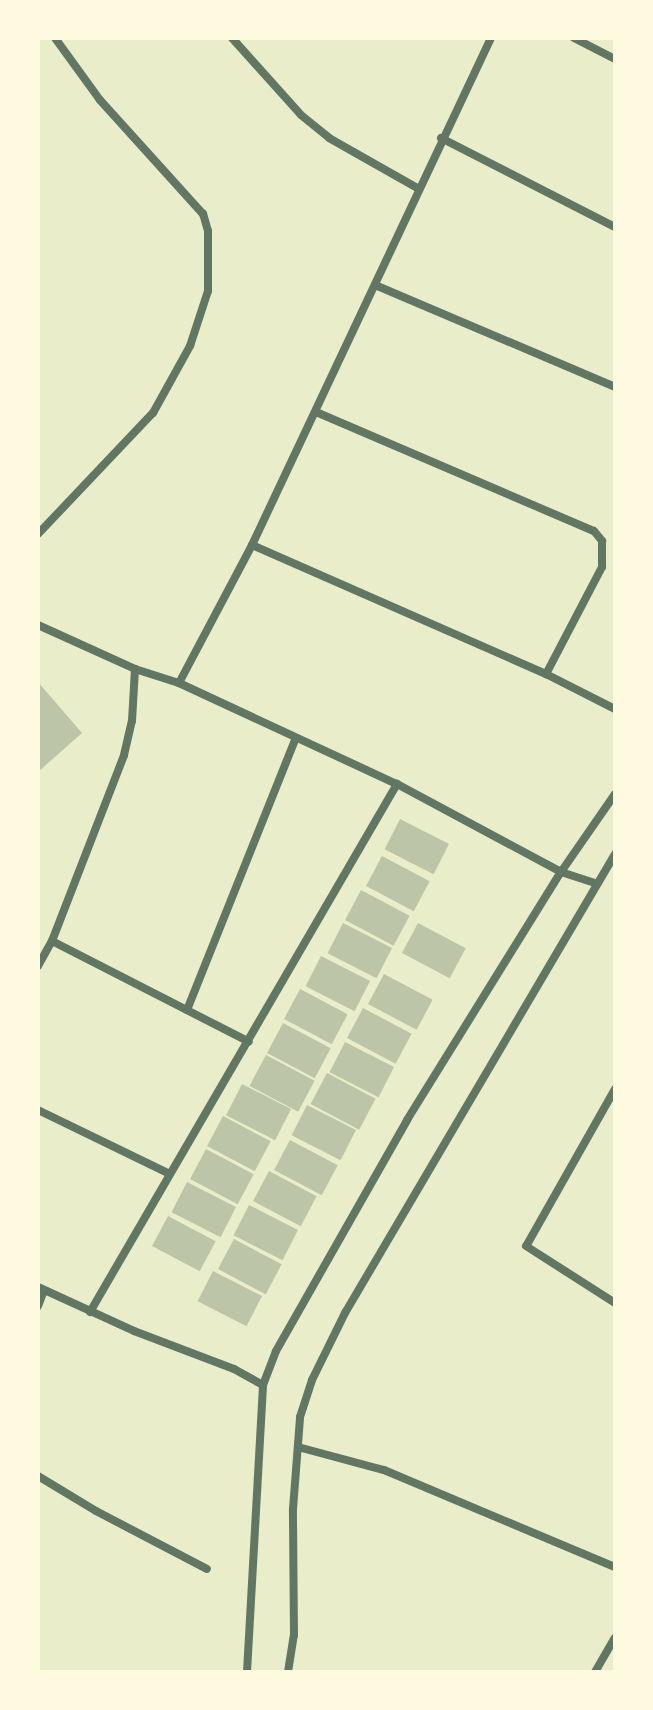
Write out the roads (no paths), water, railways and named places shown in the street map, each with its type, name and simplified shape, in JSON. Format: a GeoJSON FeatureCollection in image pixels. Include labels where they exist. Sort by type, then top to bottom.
{"type":"FeatureCollection","features":[{"type":"Feature","properties":{"kind":"street"},"geometry":{"type":"LineString","coordinates":[[38,534],[153,413],[190,346],[208,291],[208,231],[203,214],[100,100],[55,38]]}},
{"type":"Feature","properties":{"kind":"street"},"geometry":{"type":"LineString","coordinates":[[232,38],[301,115],[329,138],[419,189]]}},
{"type":"Feature","properties":{"kind":"street"},"geometry":{"type":"LineString","coordinates":[[179,683],[252,545],[441,138],[491,38]]}},
{"type":"Feature","properties":{"kind":"street"},"geometry":{"type":"LineString","coordinates":[[574,38],[615,59]]}},
{"type":"Feature","properties":{"kind":"street"},"geometry":{"type":"LineString","coordinates":[[441,138],[615,227]]}},
{"type":"Feature","properties":{"kind":"street"},"geometry":{"type":"LineString","coordinates":[[375,285],[615,387]]}},
{"type":"Feature","properties":{"kind":"street"},"geometry":{"type":"LineString","coordinates":[[316,412],[594,531],[602,541],[602,567],[546,674]]}},
{"type":"Feature","properties":{"kind":"street"},"geometry":{"type":"LineString","coordinates":[[252,545],[546,674],[615,709]]}},
{"type":"Feature","properties":{"kind":"street"},"geometry":{"type":"LineString","coordinates":[[38,625],[135,669],[179,683],[397,784],[561,872],[597,884]]}},
{"type":"Feature","properties":{"kind":"street"},"geometry":{"type":"LineString","coordinates":[[38,966],[52,941],[124,755],[132,721],[135,669]]}},
{"type":"Feature","properties":{"kind":"street"},"geometry":{"type":"LineString","coordinates":[[187,1010],[296,738]]}},
{"type":"Feature","properties":{"kind":"street"},"geometry":{"type":"LineString","coordinates":[[90,1312],[168,1173],[249,1042],[397,784]]}},
{"type":"Feature","properties":{"kind":"street"},"geometry":{"type":"LineString","coordinates":[[247,1672],[263,1385],[276,1351],[407,1120],[561,872],[615,794]]}},
{"type":"Feature","properties":{"kind":"street"},"geometry":{"type":"LineString","coordinates":[[288,1672],[294,1635],[293,1509],[300,1417],[312,1380],[345,1313],[615,854]]}},
{"type":"Feature","properties":{"kind":"street"},"geometry":{"type":"LineString","coordinates":[[52,941],[249,1042]]}},
{"type":"Feature","properties":{"kind":"street"},"geometry":{"type":"LineString","coordinates":[[615,1089],[526,1246],[615,1303]]}},
{"type":"Feature","properties":{"kind":"street"},"geometry":{"type":"LineString","coordinates":[[38,1110],[168,1173]]}},
{"type":"Feature","properties":{"kind":"street"},"geometry":{"type":"LineString","coordinates":[[38,1306],[41,1289],[90,1312],[234,1369],[263,1385]]}},
{"type":"Feature","properties":{"kind":"street"},"geometry":{"type":"LineString","coordinates":[[298,1447],[384,1470],[615,1567]]}},
{"type":"Feature","properties":{"kind":"street"},"geometry":{"type":"LineString","coordinates":[[38,1476],[207,1569]]}},
{"type":"Feature","properties":{"kind":"street"},"geometry":{"type":"LineString","coordinates":[[595,1672],[615,1638]]}}]}
